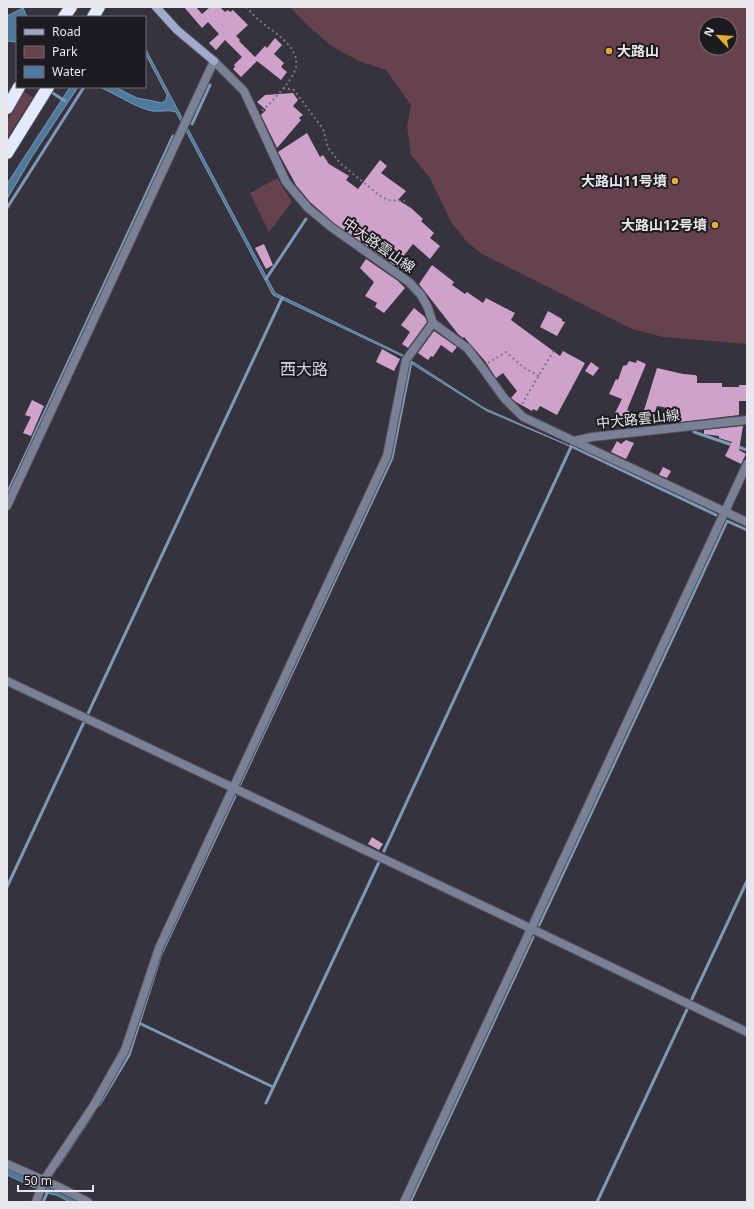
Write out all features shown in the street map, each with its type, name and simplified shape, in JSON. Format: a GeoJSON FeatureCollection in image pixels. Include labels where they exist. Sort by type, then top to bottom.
{"type":"FeatureCollection","features":[{"type":"Feature","properties":{"kind":"highway"},"geometry":{"type":"LineString","coordinates":[[65,16],[71,7]]}},
{"type":"Feature","properties":{"kind":"highway"},"geometry":{"type":"LineString","coordinates":[[94,16],[99,7]]}},
{"type":"Feature","properties":{"kind":"highway"},"geometry":{"type":"LineString","coordinates":[[7,108],[18,88]]}},
{"type":"Feature","properties":{"kind":"highway"},"geometry":{"type":"LineString","coordinates":[[7,152],[47,89]]}},
{"type":"Feature","properties":{"kind":"street","name":"中大路雲山線"},"geometry":{"type":"LineString","coordinates":[[156,7],[177,30],[214,61],[244,91],[286,182],[308,208],[331,227],[409,282],[421,295],[428,308],[433,323]]}},
{"type":"Feature","properties":{"kind":"street"},"geometry":{"type":"LineString","coordinates":[[7,506],[214,61]]}},
{"type":"Feature","properties":{"kind":"street"},"geometry":{"type":"LineString","coordinates":[[36,1202],[44,1180],[94,1105],[126,1050],[159,948],[232,787],[387,456],[406,360],[433,323],[467,348],[482,366],[504,398],[522,417],[747,522]]}},
{"type":"Feature","properties":{"kind":"street","name":"中大路雲山線"},"geometry":{"type":"LineString","coordinates":[[574,441],[592,437],[747,420]]}},
{"type":"Feature","properties":{"kind":"street"},"geometry":{"type":"LineString","coordinates":[[404,1202],[747,464]]}},
{"type":"Feature","properties":{"kind":"street"},"geometry":{"type":"LineString","coordinates":[[7,681],[747,1032]]}},
{"type":"Feature","properties":{"kind":"street"},"geometry":{"type":"LineString","coordinates":[[7,1164],[44,1180],[88,1202]]}},
{"type":"Feature","properties":{"kind":"path"},"geometry":{"type":"LineString","coordinates":[[246,7],[291,47],[296,65],[283,88],[256,117]]}},
{"type":"Feature","properties":{"kind":"path"},"geometry":{"type":"LineString","coordinates":[[283,88],[294,90],[314,114],[323,128],[328,148],[341,164],[379,195],[388,200],[405,201]]}},
{"type":"Feature","properties":{"kind":"path"},"geometry":{"type":"LineString","coordinates":[[518,412],[554,350]]}},
{"type":"Feature","properties":{"kind":"path"},"geometry":{"type":"LineString","coordinates":[[482,366],[497,359],[506,352],[523,367],[539,376]]}},
{"type":"Feature","properties":{"kind":"green space"},"geometry":{"type":"Polygon","coordinates":[[[290,7],[747,7],[747,344],[663,337],[632,329],[482,254],[467,242],[451,222],[430,178],[411,155],[407,126],[411,105],[386,70],[359,61],[333,47],[308,26],[290,7]]]}},
{"type":"Feature","properties":{"kind":"green space"},"geometry":{"type":"Polygon","coordinates":[[[24,92],[33,97],[7,138],[7,121],[24,92]]]}},
{"type":"Feature","properties":{"kind":"green space"},"geometry":{"type":"Polygon","coordinates":[[[277,178],[292,202],[269,232],[250,193],[277,178]]]}},
{"type":"Feature","properties":{"kind":"water"},"geometry":{"type":"Polygon","coordinates":[[[23,8],[27,16],[16,16],[16,42],[7,41],[7,16],[23,8]]]}},
{"type":"Feature","properties":{"kind":"water"},"geometry":{"type":"Polygon","coordinates":[[[146,50],[275,293],[403,355],[402,356],[273,295],[176,112],[148,110],[102,88],[117,88],[137,98],[162,103],[166,100],[167,95],[146,55],[146,50]]]}},
{"type":"Feature","properties":{"kind":"water"},"geometry":{"type":"Polygon","coordinates":[[[69,88],[77,88],[33,155],[7,199],[7,184],[69,88]]]}},
{"type":"Feature","properties":{"kind":"water"},"geometry":{"type":"Polygon","coordinates":[[[410,360],[484,408],[572,447],[487,411],[409,362],[410,360]]]}},
{"type":"Feature","properties":{"kind":"water"},"geometry":{"type":"Polygon","coordinates":[[[7,1169],[82,1202],[70,1202],[56,1195],[46,1193],[7,1175],[7,1169]]]}},
{"type":"Feature","properties":{"kind":"building"},"geometry":{"type":"Polygon","coordinates":[[[184,7],[196,7],[202,14],[210,7],[220,7],[225,12],[228,10],[230,12],[233,10],[248,25],[236,36],[240,40],[239,41],[255,57],[265,46],[267,48],[275,38],[282,45],[274,54],[284,63],[281,67],[287,72],[281,80],[257,61],[241,77],[233,69],[235,67],[234,65],[242,57],[225,40],[216,50],[209,43],[219,34],[208,22],[202,28],[184,7]]]}},
{"type":"Feature","properties":{"kind":"building"},"geometry":{"type":"Polygon","coordinates":[[[293,93],[298,100],[293,106],[303,115],[299,118],[301,120],[277,148],[261,115],[266,110],[257,102],[265,95],[293,93]]]}},
{"type":"Feature","properties":{"kind":"building"},"geometry":{"type":"Polygon","coordinates":[[[307,133],[320,157],[323,155],[329,164],[349,176],[346,180],[358,189],[380,160],[387,166],[381,173],[406,191],[398,200],[411,208],[423,219],[421,221],[434,233],[430,238],[440,246],[430,259],[413,244],[401,259],[409,264],[404,272],[334,223],[310,202],[296,185],[278,152],[307,133]]]}},
{"type":"Feature","properties":{"kind":"building"},"geometry":{"type":"Polygon","coordinates":[[[264,244],[273,265],[266,269],[255,248],[264,244]]]}},
{"type":"Feature","properties":{"kind":"building"},"geometry":{"type":"Polygon","coordinates":[[[366,259],[398,281],[405,288],[384,313],[375,307],[377,303],[365,296],[374,282],[360,268],[366,259]]]}},
{"type":"Feature","properties":{"kind":"building"},"geometry":{"type":"Polygon","coordinates":[[[432,265],[454,282],[452,285],[465,294],[467,292],[483,303],[486,298],[515,313],[511,320],[560,356],[563,351],[585,363],[557,415],[540,406],[537,411],[533,409],[532,411],[511,398],[517,391],[503,373],[496,378],[485,361],[464,337],[463,338],[458,334],[419,284],[432,265]]]}},
{"type":"Feature","properties":{"kind":"building"},"geometry":{"type":"Polygon","coordinates":[[[414,308],[425,317],[427,322],[408,348],[402,344],[410,332],[401,325],[414,308]]]}},
{"type":"Feature","properties":{"kind":"building"},"geometry":{"type":"Polygon","coordinates":[[[548,311],[565,322],[557,336],[540,327],[548,311]]]}},
{"type":"Feature","properties":{"kind":"building"},"geometry":{"type":"Polygon","coordinates":[[[434,331],[457,347],[452,353],[441,345],[433,357],[431,356],[428,360],[418,353],[434,331]]]}},
{"type":"Feature","properties":{"kind":"building"},"geometry":{"type":"Polygon","coordinates":[[[382,349],[400,359],[394,371],[376,362],[382,349]]]}},
{"type":"Feature","properties":{"kind":"building"},"geometry":{"type":"Polygon","coordinates":[[[637,360],[646,364],[627,410],[635,414],[632,422],[615,413],[622,399],[609,394],[616,379],[618,380],[623,366],[627,365],[629,361],[636,363],[637,360]]]}},
{"type":"Feature","properties":{"kind":"building"},"geometry":{"type":"Polygon","coordinates":[[[591,362],[599,368],[593,376],[585,371],[591,362]]]}},
{"type":"Feature","properties":{"kind":"building"},"geometry":{"type":"Polygon","coordinates":[[[657,368],[695,375],[697,376],[697,383],[722,383],[722,387],[739,387],[739,385],[747,385],[747,401],[739,401],[739,415],[680,422],[679,410],[657,406],[651,424],[641,420],[657,368]]]}},
{"type":"Feature","properties":{"kind":"building"},"geometry":{"type":"Polygon","coordinates":[[[32,400],[44,406],[31,436],[23,433],[31,417],[25,415],[32,400]]]}},
{"type":"Feature","properties":{"kind":"building"},"geometry":{"type":"Polygon","coordinates":[[[743,426],[739,450],[746,454],[741,464],[725,456],[732,442],[719,438],[719,436],[704,434],[704,430],[743,426]]]}},
{"type":"Feature","properties":{"kind":"building"},"geometry":{"type":"Polygon","coordinates":[[[626,440],[634,443],[626,459],[611,452],[617,441],[621,444],[626,440]]]}},
{"type":"Feature","properties":{"kind":"building"},"geometry":{"type":"Polygon","coordinates":[[[663,467],[671,471],[667,478],[659,475],[663,467]]]}},
{"type":"Feature","properties":{"kind":"building"},"geometry":{"type":"Polygon","coordinates":[[[372,837],[383,844],[379,850],[368,844],[372,837]]]}},
{"type":"Feature","properties":{"kind":"waterway"},"geometry":{"type":"LineString","coordinates":[[192,124],[210,85]]}},
{"type":"Feature","properties":{"kind":"waterway"},"geometry":{"type":"LineString","coordinates":[[7,208],[83,88]]}},
{"type":"Feature","properties":{"kind":"waterway"},"geometry":{"type":"LineString","coordinates":[[48,90],[65,101]]}},
{"type":"Feature","properties":{"kind":"waterway"},"geometry":{"type":"LineString","coordinates":[[33,438],[173,136]]}},
{"type":"Feature","properties":{"kind":"waterway"},"geometry":{"type":"LineString","coordinates":[[266,279],[306,219]]}},
{"type":"Feature","properties":{"kind":"waterway"},"geometry":{"type":"LineString","coordinates":[[7,887],[282,298]]}},
{"type":"Feature","properties":{"kind":"waterway"},"geometry":{"type":"LineString","coordinates":[[240,784],[392,458],[411,362]]}},
{"type":"Feature","properties":{"kind":"waterway"},"geometry":{"type":"LineString","coordinates":[[694,432],[747,450]]}},
{"type":"Feature","properties":{"kind":"waterway"},"geometry":{"type":"LineString","coordinates":[[7,494],[33,439]]}},
{"type":"Feature","properties":{"kind":"waterway"},"geometry":{"type":"LineString","coordinates":[[571,446],[716,515]]}},
{"type":"Feature","properties":{"kind":"waterway"},"geometry":{"type":"LineString","coordinates":[[384,851],[571,447]]}},
{"type":"Feature","properties":{"kind":"waterway"},"geometry":{"type":"LineString","coordinates":[[539,925],[727,521],[747,530]]}},
{"type":"Feature","properties":{"kind":"waterway"},"geometry":{"type":"LineString","coordinates":[[99,1105],[129,1055],[161,954],[235,796]]}},
{"type":"Feature","properties":{"kind":"waterway"},"geometry":{"type":"LineString","coordinates":[[266,1103],[379,862]]}},
{"type":"Feature","properties":{"kind":"waterway"},"geometry":{"type":"LineString","coordinates":[[597,1202],[747,881]]}},
{"type":"Feature","properties":{"kind":"waterway"},"geometry":{"type":"LineString","coordinates":[[410,1202],[533,937]]}},
{"type":"Feature","properties":{"kind":"waterway"},"geometry":{"type":"LineString","coordinates":[[139,1023],[273,1087]]}},
{"type":"Feature","properties":{"kind":"waterway"},"geometry":{"type":"LineString","coordinates":[[58,1166],[91,1116]]}},
{"type":"Feature","properties":{"kind":"waterway"},"geometry":{"type":"LineString","coordinates":[[43,1202],[48,1191]]}},
{"type":"Feature","properties":{"kind":"place","name":"大路山"},"geometry":{"type":"Point","coordinates":[609,51]}},
{"type":"Feature","properties":{"kind":"place","name":"大路山11号墳"},"geometry":{"type":"Point","coordinates":[675,181]}},
{"type":"Feature","properties":{"kind":"place","name":"大路山12号墳"},"geometry":{"type":"Point","coordinates":[715,225]}},
{"type":"Feature","properties":{"kind":"district","name":"西大路"},"geometry":{"type":"Point","coordinates":[304,369]}}]}
